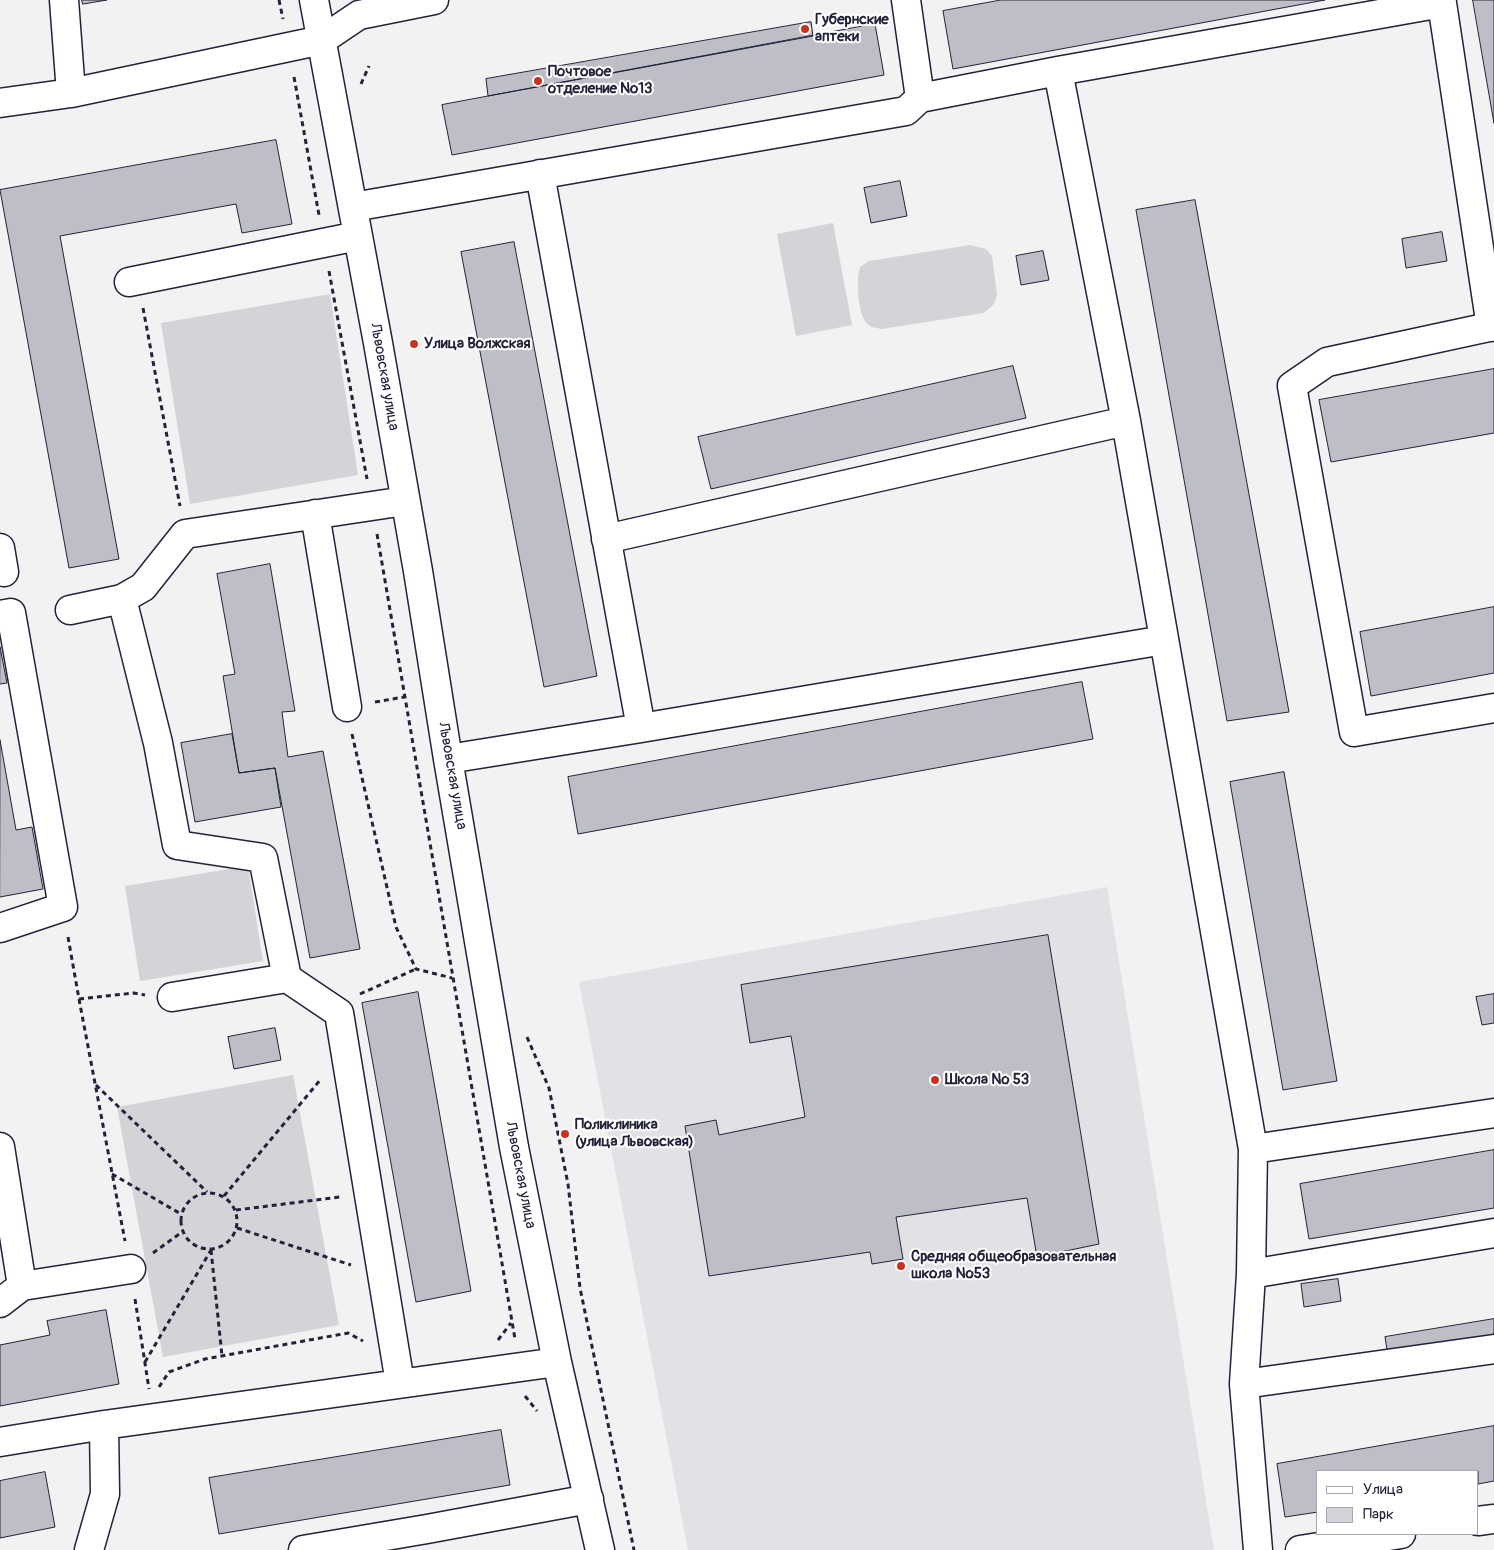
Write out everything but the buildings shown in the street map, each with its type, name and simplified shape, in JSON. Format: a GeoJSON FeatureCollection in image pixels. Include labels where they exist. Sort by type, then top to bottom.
{"type":"FeatureCollection","features":[{"type":"Feature","properties":{"kind":"street"},"geometry":{"type":"LineString","coordinates":[[64,0],[71,93]]}},
{"type":"Feature","properties":{"kind":"street","name":"Львовская улица"},"geometry":{"type":"LineString","coordinates":[[314,0],[418,571],[514,1147],[557,1362],[600,1550]]}},
{"type":"Feature","properties":{"kind":"street"},"geometry":{"type":"LineString","coordinates":[[0,104],[71,93],[322,40],[359,15],[434,0]]}},
{"type":"Feature","properties":{"kind":"street"},"geometry":{"type":"LineString","coordinates":[[906,0],[920,98]]}},
{"type":"Feature","properties":{"kind":"street"},"geometry":{"type":"LineString","coordinates":[[353,207],[906,111],[920,98],[1058,71],[1442,2],[1492,327],[1327,362],[1292,386],[1354,732],[1494,708]]}},
{"type":"Feature","properties":{"kind":"street"},"geometry":{"type":"LineString","coordinates":[[1058,71],[1126,421],[1253,1149],[1250,1274],[1244,1384],[1258,1550]]}},
{"type":"Feature","properties":{"kind":"street"},"geometry":{"type":"LineString","coordinates":[[540,174],[641,728]]}},
{"type":"Feature","properties":{"kind":"street"},"geometry":{"type":"LineString","coordinates":[[133,281],[358,236]]}},
{"type":"Feature","properties":{"kind":"street"},"geometry":{"type":"LineString","coordinates":[[606,539],[1126,421]]}},
{"type":"Feature","properties":{"kind":"street"},"geometry":{"type":"LineString","coordinates":[[70,610],[122,599],[143,587],[185,534],[405,501]]}},
{"type":"Feature","properties":{"kind":"street"},"geometry":{"type":"LineString","coordinates":[[315,514],[347,707]]}},
{"type":"Feature","properties":{"kind":"street"},"geometry":{"type":"LineString","coordinates":[[122,599],[158,743],[177,845],[263,858],[287,978]]}},
{"type":"Feature","properties":{"kind":"street"},"geometry":{"type":"LineString","coordinates":[[0,615],[11,613],[63,907],[0,928]]}},
{"type":"Feature","properties":{"kind":"street"},"geometry":{"type":"LineString","coordinates":[[448,759],[1164,640]]}},
{"type":"Feature","properties":{"kind":"street"},"geometry":{"type":"LineString","coordinates":[[172,998],[287,978],[339,1013],[399,1372]]}},
{"type":"Feature","properties":{"kind":"street"},"geometry":{"type":"LineString","coordinates":[[1253,1149],[1494,1113]]}},
{"type":"Feature","properties":{"kind":"street"},"geometry":{"type":"LineString","coordinates":[[0,1148],[22,1286]]}},
{"type":"Feature","properties":{"kind":"street"},"geometry":{"type":"LineString","coordinates":[[1250,1274],[1494,1233]]}},
{"type":"Feature","properties":{"kind":"street"},"geometry":{"type":"LineString","coordinates":[[0,1304],[22,1286],[130,1269]]}},
{"type":"Feature","properties":{"kind":"street"},"geometry":{"type":"LineString","coordinates":[[1244,1384],[1494,1348]]}},
{"type":"Feature","properties":{"kind":"street"},"geometry":{"type":"LineString","coordinates":[[0,1442],[399,1372],[557,1362]]}},
{"type":"Feature","properties":{"kind":"street"},"geometry":{"type":"LineString","coordinates":[[88,1550],[105,1494],[104,1425]]}},
{"type":"Feature","properties":{"kind":"street"},"geometry":{"type":"LineString","coordinates":[[303,1550],[429,1540],[589,1499]]}},
{"type":"Feature","properties":{"kind":"street"},"geometry":{"type":"LineString","coordinates":[[1479,1522],[1494,1519]]}},
{"type":"Feature","properties":{"kind":"street"},"geometry":{"type":"LineString","coordinates":[[1300,1550],[1395,1535]]}},
{"type":"Feature","properties":{"kind":"path"},"geometry":{"type":"LineString","coordinates":[[279,0],[372,506],[508,1300]]}},
{"type":"Feature","properties":{"kind":"path"},"geometry":{"type":"LineString","coordinates":[[133,281],[185,534]]}},
{"type":"Feature","properties":{"kind":"path"},"geometry":{"type":"LineString","coordinates":[[347,707],[396,927],[416,969]]}},
{"type":"Feature","properties":{"kind":"path"},"geometry":{"type":"LineString","coordinates":[[63,907],[130,1269],[149,1390]]}},
{"type":"Feature","properties":{"kind":"path"},"geometry":{"type":"LineString","coordinates":[[339,1013],[363,992],[416,969],[452,978]]}},
{"type":"Feature","properties":{"kind":"path"},"geometry":{"type":"LineString","coordinates":[[80,999],[134,993],[172,998]]}},
{"type":"Feature","properties":{"kind":"path"},"geometry":{"type":"LineString","coordinates":[[224,1196],[345,1049]]}},
{"type":"Feature","properties":{"kind":"path"},"geometry":{"type":"LineString","coordinates":[[96,1084],[207,1192],[224,1196],[236,1210],[237,1228],[228,1244],[211,1250],[194,1246],[182,1232],[181,1214],[190,1199],[207,1192]]}},
{"type":"Feature","properties":{"kind":"path"},"geometry":{"type":"LineString","coordinates":[[112,1174],[181,1214]]}},
{"type":"Feature","properties":{"kind":"path"},"geometry":{"type":"LineString","coordinates":[[236,1210],[369,1193]]}},
{"type":"Feature","properties":{"kind":"path"},"geometry":{"type":"LineString","coordinates":[[237,1228],[383,1276]]}},
{"type":"Feature","properties":{"kind":"path"},"geometry":{"type":"LineString","coordinates":[[211,1250],[222,1356]]}},
{"type":"Feature","properties":{"kind":"path"},"geometry":{"type":"LineString","coordinates":[[145,1362],[211,1250]]}},
{"type":"Feature","properties":{"kind":"path"},"geometry":{"type":"LineString","coordinates":[[580,1288],[634,1550]]}},
{"type":"Feature","properties":{"kind":"path"},"geometry":{"type":"LineString","coordinates":[[494,1343],[512,1322]]}},
{"type":"Feature","properties":{"kind":"path"},"geometry":{"type":"LineString","coordinates":[[155,1393],[169,1372],[205,1359],[348,1333],[399,1372]]}},
{"type":"Feature","properties":{"kind":"shaded area","name":"Средняя общеобразовательная школа №53"},"geometry":{"type":"Polygon","coordinates":[[[1107,887],[1214,1550],[688,1550],[579,982],[1107,887]]]}},
{"type":"Feature","properties":{"kind":"green space"},"geometry":{"type":"Polygon","coordinates":[[[833,223],[852,325],[796,336],[777,234],[833,223]]]}},
{"type":"Feature","properties":{"kind":"green space"},"geometry":{"type":"Polygon","coordinates":[[[970,245],[986,249],[992,256],[997,295],[994,304],[984,313],[882,329],[871,327],[866,322],[862,315],[859,298],[858,281],[860,267],[869,261],[970,245]]]}},
{"type":"Feature","properties":{"kind":"green space"},"geometry":{"type":"Polygon","coordinates":[[[330,294],[358,475],[190,504],[161,323],[330,294]]]}},
{"type":"Feature","properties":{"kind":"green space"},"geometry":{"type":"Polygon","coordinates":[[[248,866],[263,961],[140,981],[125,886],[248,866]]]}},
{"type":"Feature","properties":{"kind":"green space"},"geometry":{"type":"Polygon","coordinates":[[[293,1075],[339,1325],[163,1357],[117,1107],[293,1075]]]}},
{"type":"Feature","properties":{"kind":"place","name":"Губернские аптеки"},"geometry":{"type":"Point","coordinates":[805,29]}},
{"type":"Feature","properties":{"kind":"place","name":"Почтовое отделение №13"},"geometry":{"type":"Point","coordinates":[538,81]}},
{"type":"Feature","properties":{"kind":"place","name":"Улица Волжская"},"geometry":{"type":"Point","coordinates":[414,344]}},
{"type":"Feature","properties":{"kind":"place","name":"Школа № 53"},"geometry":{"type":"Point","coordinates":[935,1080]}},
{"type":"Feature","properties":{"kind":"place","name":"Поликлиника (улица Львовская)"},"geometry":{"type":"Point","coordinates":[565,1134]}},
{"type":"Feature","properties":{"kind":"place","name":"Средняя общеобразовательная школа №53"},"geometry":{"type":"Point","coordinates":[901,1266]}}]}
